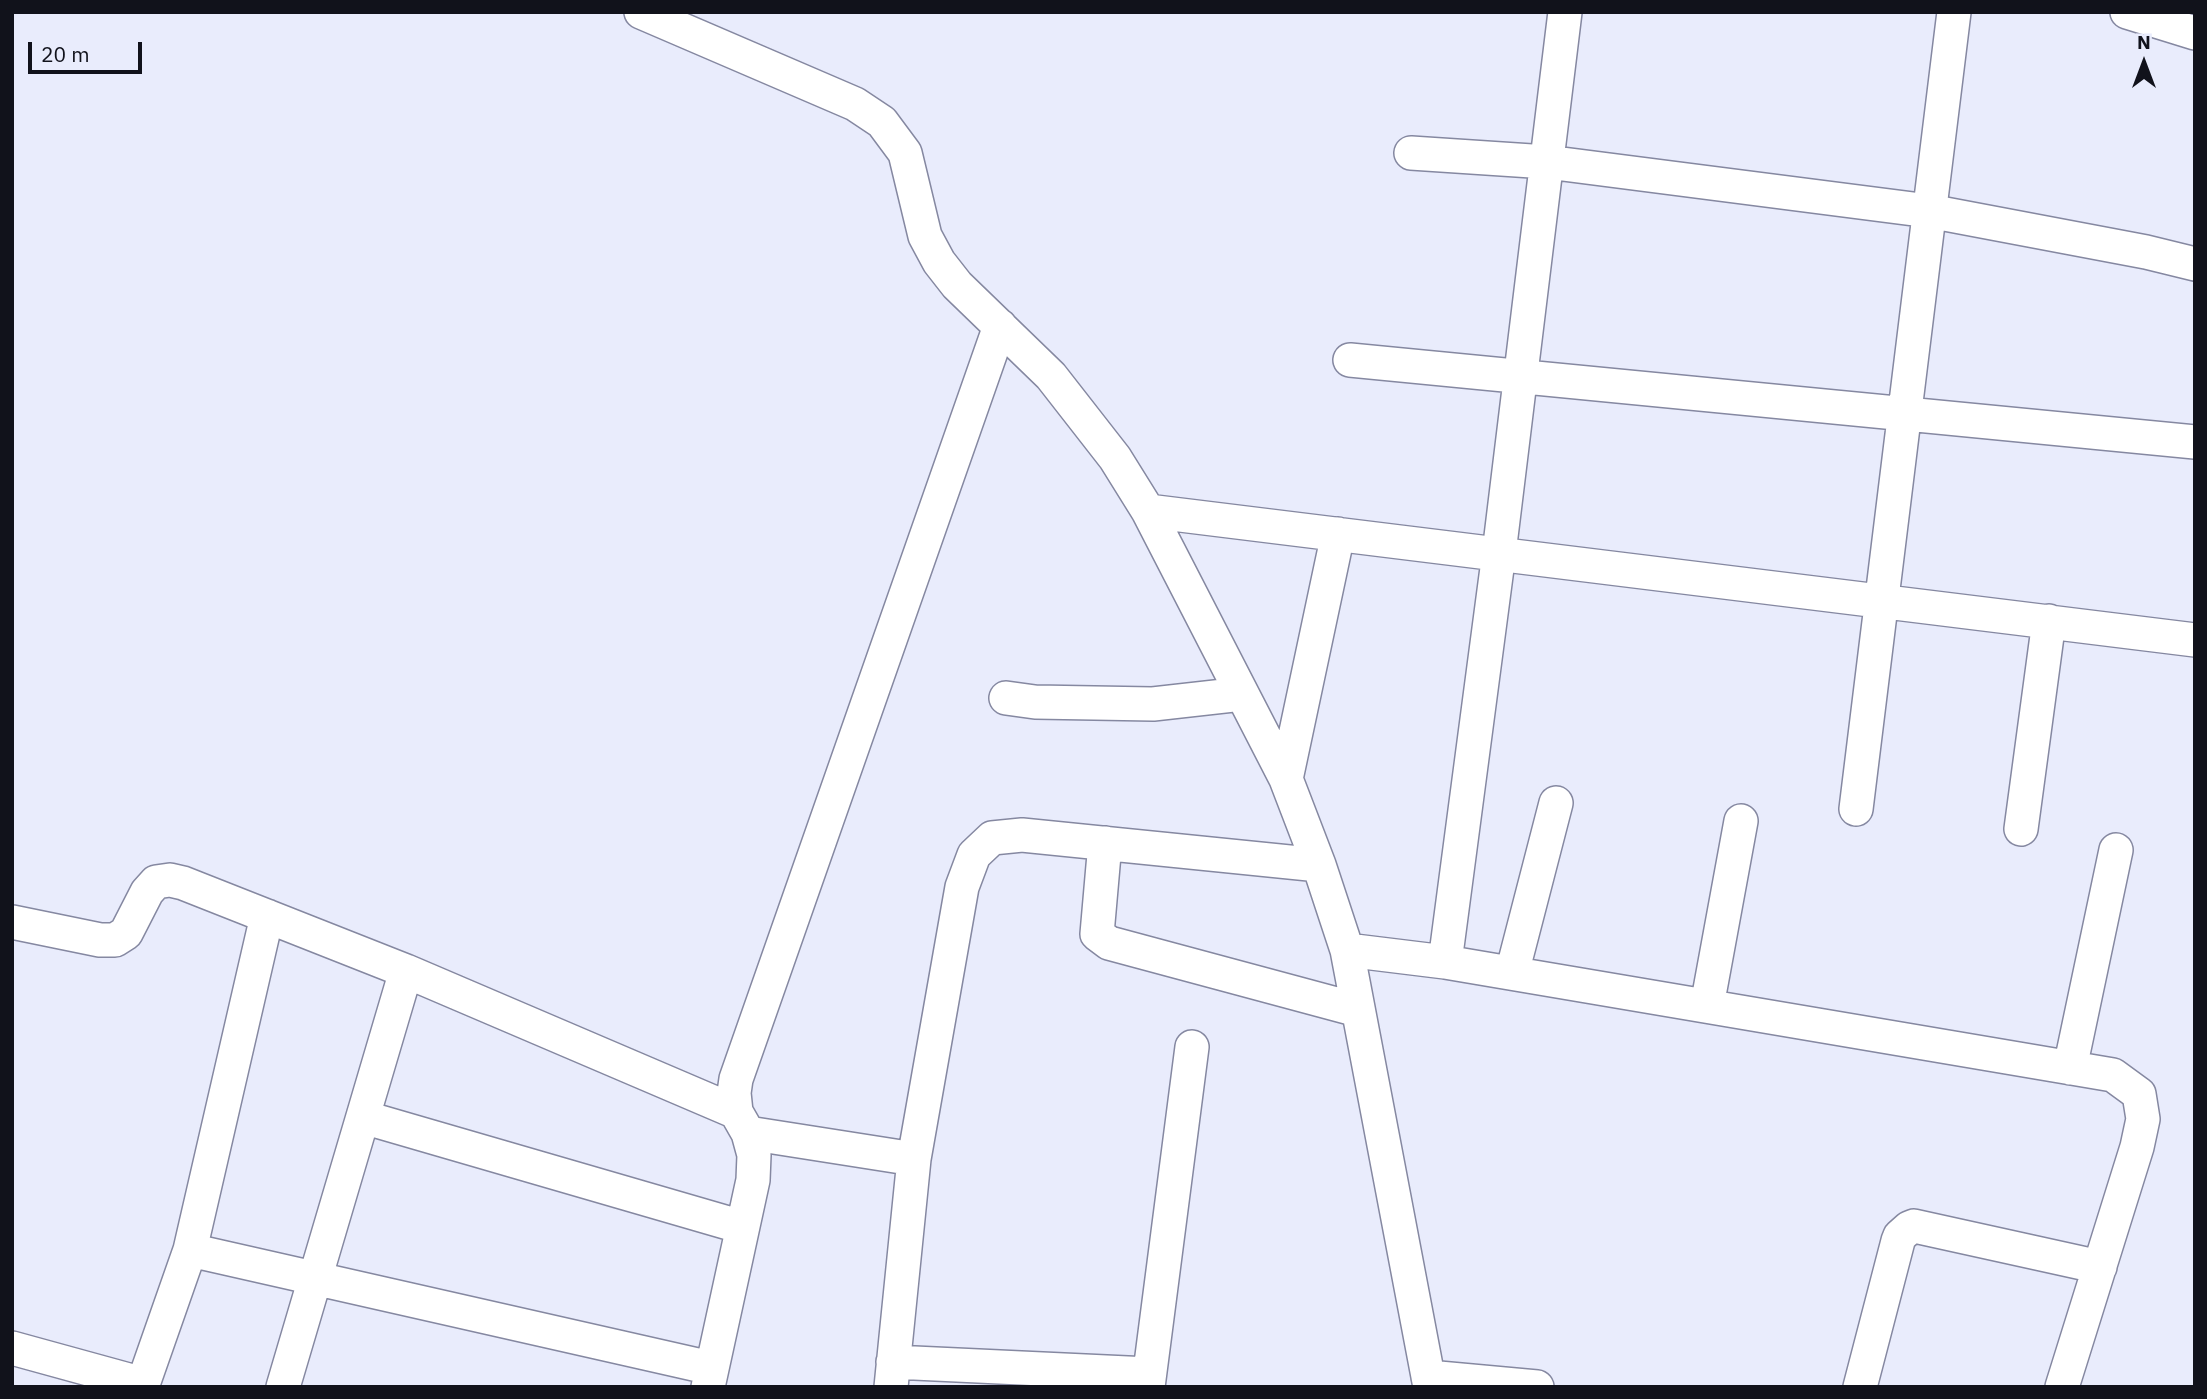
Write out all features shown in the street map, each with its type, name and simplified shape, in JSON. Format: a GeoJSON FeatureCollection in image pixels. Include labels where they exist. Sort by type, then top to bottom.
{"type":"FeatureCollection","features":[{"type":"Feature","properties":{"kind":"street"},"geometry":{"type":"LineString","coordinates":[[641,12],[855,104],[883,122],[905,153],[925,236],[939,262],[957,285],[1051,376],[1115,458],[1148,511],[1286,779],[1320,865],[1347,950],[1429,1382],[1536,1387]]}},
{"type":"Feature","properties":{"kind":"street"},"geometry":{"type":"LineString","coordinates":[[1445,962],[1499,553],[1565,12]]}},
{"type":"Feature","properties":{"kind":"street"},"geometry":{"type":"LineString","coordinates":[[1856,809],[1954,12]]}},
{"type":"Feature","properties":{"kind":"street"},"geometry":{"type":"LineString","coordinates":[[2127,12],[2195,33]]}},
{"type":"Feature","properties":{"kind":"street"},"geometry":{"type":"LineString","coordinates":[[1411,153],[1547,162],[1929,211],[2146,252],[2195,264]]}},
{"type":"Feature","properties":{"kind":"street"},"geometry":{"type":"LineString","coordinates":[[190,1250],[709,1377],[753,1181],[754,1155],[734,1093],[736,1079],[1000,326]]}},
{"type":"Feature","properties":{"kind":"street"},"geometry":{"type":"LineString","coordinates":[[1350,360],[2195,442]]}},
{"type":"Feature","properties":{"kind":"street"},"geometry":{"type":"LineString","coordinates":[[1148,511],[2195,640]]}},
{"type":"Feature","properties":{"kind":"street"},"geometry":{"type":"LineString","coordinates":[[1286,779],[1338,534]]}},
{"type":"Feature","properties":{"kind":"street"},"geometry":{"type":"LineString","coordinates":[[2021,829],[2049,621]]}},
{"type":"Feature","properties":{"kind":"street"},"geometry":{"type":"LineString","coordinates":[[1006,698],[1035,702],[1153,704],[1242,694]]}},
{"type":"Feature","properties":{"kind":"street"},"geometry":{"type":"LineString","coordinates":[[1512,973],[1556,803]]}},
{"type":"Feature","properties":{"kind":"street"},"geometry":{"type":"LineString","coordinates":[[1707,1006],[1741,821]]}},
{"type":"Feature","properties":{"kind":"street"},"geometry":{"type":"LineString","coordinates":[[1192,1047],[1149,1380],[892,1374],[914,1159],[961,887],[974,855],[992,838],[1022,835],[1320,865]]}},
{"type":"Feature","properties":{"kind":"street"},"geometry":{"type":"LineString","coordinates":[[1105,843],[1097,934],[1109,943],[1357,1010]]}},
{"type":"Feature","properties":{"kind":"street"},"geometry":{"type":"LineString","coordinates":[[2070,1068],[2116,850]]}},
{"type":"Feature","properties":{"kind":"street"},"geometry":{"type":"LineString","coordinates":[[12,922],[100,940],[115,940],[126,933],[147,892],[156,882],[170,880],[405,971],[742,1122],[914,1159]]}},
{"type":"Feature","properties":{"kind":"street"},"geometry":{"type":"LineString","coordinates":[[12,1348],[143,1385],[190,1250],[267,916]]}},
{"type":"Feature","properties":{"kind":"street"},"geometry":{"type":"LineString","coordinates":[[1347,950],[1445,962],[2113,1075],[2139,1094],[2143,1119],[2137,1147],[2062,1387]]}},
{"type":"Feature","properties":{"kind":"street"},"geometry":{"type":"LineString","coordinates":[[283,1387],[405,971]]}},
{"type":"Feature","properties":{"kind":"street"},"geometry":{"type":"LineString","coordinates":[[363,1117],[742,1227]]}},
{"type":"Feature","properties":{"kind":"street"},"geometry":{"type":"LineString","coordinates":[[1860,1387],[1898,1241],[1909,1228],[1914,1226],[2100,1267]]}}]}
